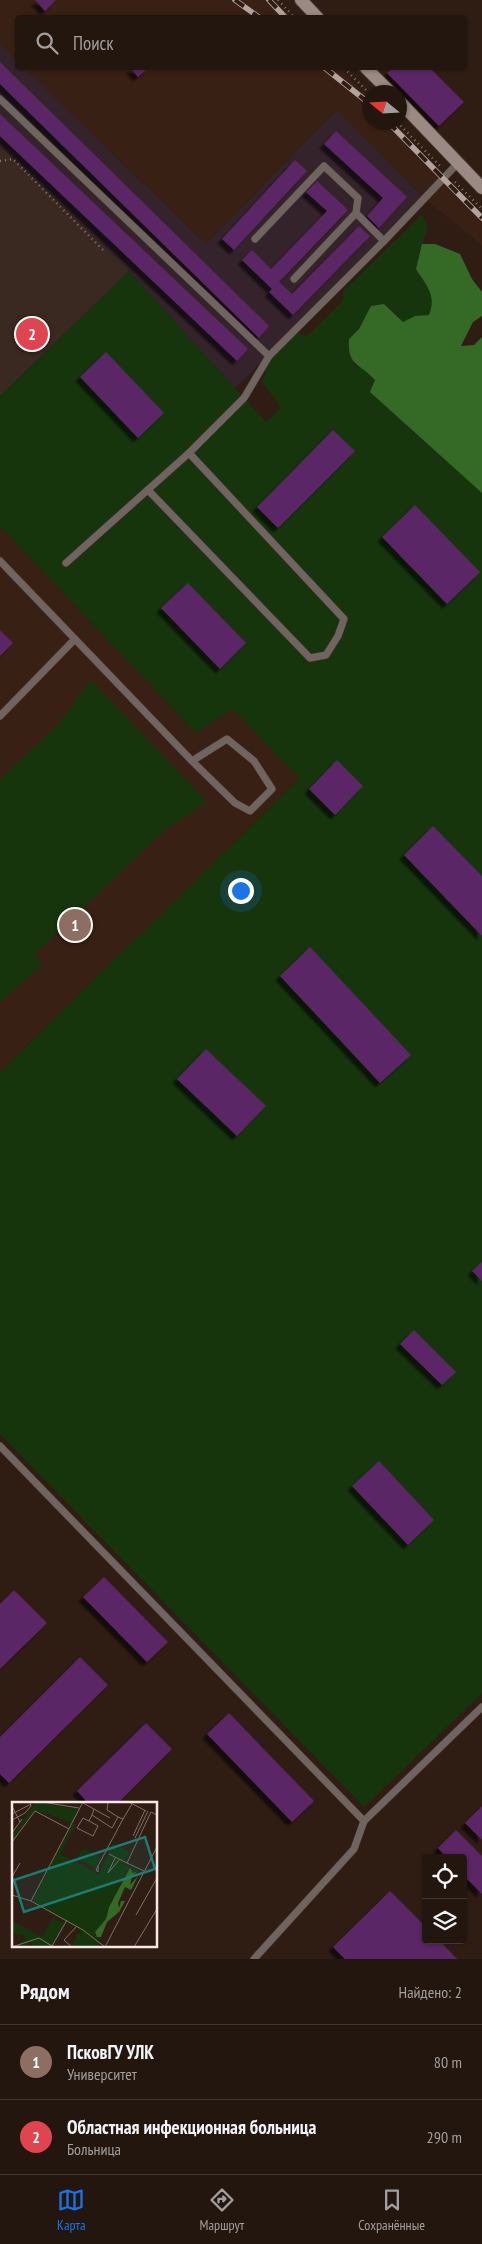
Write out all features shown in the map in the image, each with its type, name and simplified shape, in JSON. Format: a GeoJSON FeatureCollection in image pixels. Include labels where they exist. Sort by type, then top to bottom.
{"type":"FeatureCollection","features":[{"type":"Feature","properties":{"kind":"main road"},"geometry":{"type":"LineString","coordinates":[[302,0],[315,15]]}},
{"type":"Feature","properties":{"kind":"main road"},"geometry":{"type":"LineString","coordinates":[[368,70],[383,85]]}},
{"type":"Feature","properties":{"kind":"main road"},"geometry":{"type":"LineString","coordinates":[[407,109],[482,188]]}},
{"type":"Feature","properties":{"kind":"lane"},"geometry":{"type":"LineString","coordinates":[[0,99],[269,356]]}},
{"type":"Feature","properties":{"kind":"lane"},"geometry":{"type":"LineString","coordinates":[[66,563],[189,453],[244,398],[269,356],[384,241],[458,163]]}},
{"type":"Feature","properties":{"kind":"lane"},"geometry":{"type":"LineString","coordinates":[[255,239],[324,166],[358,198],[356,213],[294,279]]}},
{"type":"Feature","properties":{"kind":"lane"},"geometry":{"type":"LineString","coordinates":[[356,213],[384,241]]}},
{"type":"Feature","properties":{"kind":"lane"},"geometry":{"type":"LineString","coordinates":[[148,490],[310,658],[326,656],[338,636],[344,618],[189,453]]}},
{"type":"Feature","properties":{"kind":"lane"},"geometry":{"type":"LineString","coordinates":[[0,561],[192,761],[235,803],[250,811],[272,789],[254,761],[226,740],[192,761]]}},
{"type":"Feature","properties":{"kind":"lane"},"geometry":{"type":"LineString","coordinates":[[0,716],[75,640]]}},
{"type":"Feature","properties":{"kind":"lane"},"geometry":{"type":"LineString","coordinates":[[0,1446],[364,1821]]}},
{"type":"Feature","properties":{"kind":"lane"},"geometry":{"type":"LineString","coordinates":[[254,1959],[354,1849],[364,1821],[482,1707]]}},
{"type":"Feature","properties":{"kind":"path"},"geometry":{"type":"LineString","coordinates":[[278,0],[292,15]]}},
{"type":"Feature","properties":{"kind":"path"},"geometry":{"type":"LineString","coordinates":[[346,70],[362,86]]}},
{"type":"Feature","properties":{"kind":"path"},"geometry":{"type":"LineString","coordinates":[[0,161],[13,158],[105,252]]}},
{"type":"Feature","properties":{"kind":"shaded area"},"geometry":{"type":"Polygon","coordinates":[[[0,0],[274,0],[289,15],[15,15],[15,59],[0,44],[0,0]]]}},
{"type":"Feature","properties":{"kind":"shaded area"},"geometry":{"type":"Polygon","coordinates":[[[0,44],[15,59],[15,70],[26,70],[206,244],[337,110],[424,198],[235,388],[129,271],[0,148],[0,44]]]}},
{"type":"Feature","properties":{"kind":"shaded area"},"geometry":{"type":"Polygon","coordinates":[[[26,70],[342,70],[362,92],[362,130],[400,130],[482,214],[482,245],[424,198],[337,110],[206,244],[26,70]]]}},
{"type":"Feature","properties":{"kind":"shaded area"},"geometry":{"type":"Polygon","coordinates":[[[0,148],[129,271],[0,396],[0,148]]]}},
{"type":"Feature","properties":{"kind":"shaded area"},"geometry":{"type":"Polygon","coordinates":[[[0,526],[196,733],[232,709],[300,778],[0,1072],[0,526]]]}},
{"type":"Feature","properties":{"kind":"green space"},"geometry":{"type":"Polygon","coordinates":[[[422,215],[428,226],[416,268],[430,290],[432,301],[429,315],[415,316],[403,322],[384,304],[371,306],[359,329],[349,339],[354,364],[366,370],[452,464],[482,493],[482,1693],[364,1807],[0,1434],[0,1072],[300,778],[232,709],[196,733],[0,526],[0,396],[129,271],[266,422],[281,408],[262,381],[272,357],[297,333],[307,336],[343,301],[343,291],[422,215]]]}},
{"type":"Feature","properties":{"kind":"green space"},"geometry":{"type":"Polygon","coordinates":[[[422,244],[435,244],[460,254],[472,279],[482,292],[482,316],[473,322],[461,346],[474,345],[482,337],[482,493],[370,392],[375,380],[352,359],[350,354],[349,339],[359,329],[371,306],[384,304],[403,322],[415,316],[429,315],[432,302],[431,296],[427,285],[416,269],[422,244]]]}},
{"type":"Feature","properties":{"kind":"green space"},"geometry":{"type":"Polygon","coordinates":[[[91,680],[207,802],[166,829],[34,955],[43,964],[0,1002],[0,780],[60,722],[91,680]]]}},
{"type":"Feature","properties":{"kind":"building"},"geometry":{"type":"Polygon","coordinates":[[[35,0],[56,0],[45,11],[35,0]]]}},
{"type":"Feature","properties":{"kind":"building"},"geometry":{"type":"Polygon","coordinates":[[[0,62],[269,326],[259,338],[0,84],[0,62]]]}},
{"type":"Feature","properties":{"kind":"building"},"geometry":{"type":"Polygon","coordinates":[[[132,70],[146,70],[138,77],[132,70]]]}},
{"type":"Feature","properties":{"kind":"building"},"geometry":{"type":"Polygon","coordinates":[[[391,70],[432,70],[464,102],[439,126],[407,93],[407,85],[399,85],[387,73],[391,70]]]}},
{"type":"Feature","properties":{"kind":"building"},"geometry":{"type":"Polygon","coordinates":[[[0,114],[248,349],[237,361],[0,136],[0,114]]]}},
{"type":"Feature","properties":{"kind":"building"},"geometry":{"type":"Polygon","coordinates":[[[336,131],[407,197],[379,228],[367,216],[383,198],[324,144],[336,131]]]}},
{"type":"Feature","properties":{"kind":"building"},"geometry":{"type":"Polygon","coordinates":[[[295,160],[307,171],[234,250],[222,239],[295,160]]]}},
{"type":"Feature","properties":{"kind":"building"},"geometry":{"type":"Polygon","coordinates":[[[317,181],[348,210],[279,282],[292,294],[359,226],[370,236],[293,315],[269,292],[272,289],[242,260],[252,250],[271,269],[327,211],[306,192],[317,181]]]}},
{"type":"Feature","properties":{"kind":"building"},"geometry":{"type":"Polygon","coordinates":[[[106,352],[164,413],[138,438],[80,377],[106,352]]]}},
{"type":"Feature","properties":{"kind":"building"},"geometry":{"type":"Polygon","coordinates":[[[333,430],[355,451],[278,528],[257,507],[333,430]]]}},
{"type":"Feature","properties":{"kind":"building"},"geometry":{"type":"Polygon","coordinates":[[[415,505],[480,572],[447,604],[382,537],[415,505]]]}},
{"type":"Feature","properties":{"kind":"building"},"geometry":{"type":"Polygon","coordinates":[[[188,583],[246,643],[220,669],[161,608],[188,583]]]}},
{"type":"Feature","properties":{"kind":"building"},"geometry":{"type":"Polygon","coordinates":[[[0,630],[13,643],[0,656],[0,630]]]}},
{"type":"Feature","properties":{"kind":"building"},"geometry":{"type":"Polygon","coordinates":[[[337,760],[363,786],[335,815],[309,789],[337,760]]]}},
{"type":"Feature","properties":{"kind":"building"},"geometry":{"type":"Polygon","coordinates":[[[433,826],[482,876],[482,936],[404,855],[433,826]]]}},
{"type":"Feature","properties":{"kind":"building"},"geometry":{"type":"Polygon","coordinates":[[[310,947],[411,1055],[380,1083],[280,976],[310,947]]]}},
{"type":"Feature","properties":{"kind":"building"},"geometry":{"type":"Polygon","coordinates":[[[206,1049],[266,1106],[237,1136],[177,1079],[206,1049]]]}},
{"type":"Feature","properties":{"kind":"building"},"geometry":{"type":"Polygon","coordinates":[[[482,1262],[482,1281],[472,1271],[482,1262]]]}},
{"type":"Feature","properties":{"kind":"building"},"geometry":{"type":"Polygon","coordinates":[[[414,1330],[456,1372],[442,1385],[400,1344],[414,1330]]]}},
{"type":"Feature","properties":{"kind":"building"},"geometry":{"type":"Polygon","coordinates":[[[379,1461],[434,1520],[408,1545],[352,1486],[379,1461]]]}},
{"type":"Feature","properties":{"kind":"building"},"geometry":{"type":"Polygon","coordinates":[[[104,1577],[168,1642],[147,1662],[83,1597],[104,1577]]]}},
{"type":"Feature","properties":{"kind":"building"},"geometry":{"type":"Polygon","coordinates":[[[14,1590],[47,1623],[0,1669],[0,1604],[14,1590]]]}},
{"type":"Feature","properties":{"kind":"building"},"geometry":{"type":"Polygon","coordinates":[[[80,1657],[108,1685],[9,1783],[0,1774],[0,1737],[80,1657]]]}},
{"type":"Feature","properties":{"kind":"building"},"geometry":{"type":"Polygon","coordinates":[[[229,1713],[314,1801],[292,1822],[207,1734],[229,1713]]]}},
{"type":"Feature","properties":{"kind":"building"},"geometry":{"type":"Polygon","coordinates":[[[146,1723],[172,1749],[119,1802],[87,1802],[77,1791],[146,1723]]]}},
{"type":"Feature","properties":{"kind":"building"},"geometry":{"type":"Polygon","coordinates":[[[482,1806],[482,1840],[465,1823],[482,1806]]]}},
{"type":"Feature","properties":{"kind":"building"},"geometry":{"type":"Polygon","coordinates":[[[456,1830],[482,1856],[482,1894],[467,1879],[467,1854],[443,1854],[438,1848],[456,1830]]]}},
{"type":"Feature","properties":{"kind":"building"},"geometry":{"type":"Polygon","coordinates":[[[390,1891],[422,1923],[422,1944],[443,1944],[457,1959],[345,1959],[333,1947],[390,1891]]]}},
{"type":"Feature","properties":{"kind":"railway"},"geometry":{"type":"LineString","coordinates":[[235,0],[256,15]]}},
{"type":"Feature","properties":{"kind":"railway"},"geometry":{"type":"LineString","coordinates":[[269,0],[283,15]]}},
{"type":"Feature","properties":{"kind":"railway"},"geometry":{"type":"LineString","coordinates":[[328,70],[362,98]]}},
{"type":"Feature","properties":{"kind":"railway"},"geometry":{"type":"LineString","coordinates":[[396,130],[482,218]]}},
{"type":"Feature","properties":{"kind":"place","name":"Областная инфекционная больница"},"geometry":{"type":"Point","coordinates":[32,334]}},
{"type":"Feature","properties":{"kind":"place","name":"ПсковГУ УЛК"},"geometry":{"type":"Point","coordinates":[75,925]}}]}
